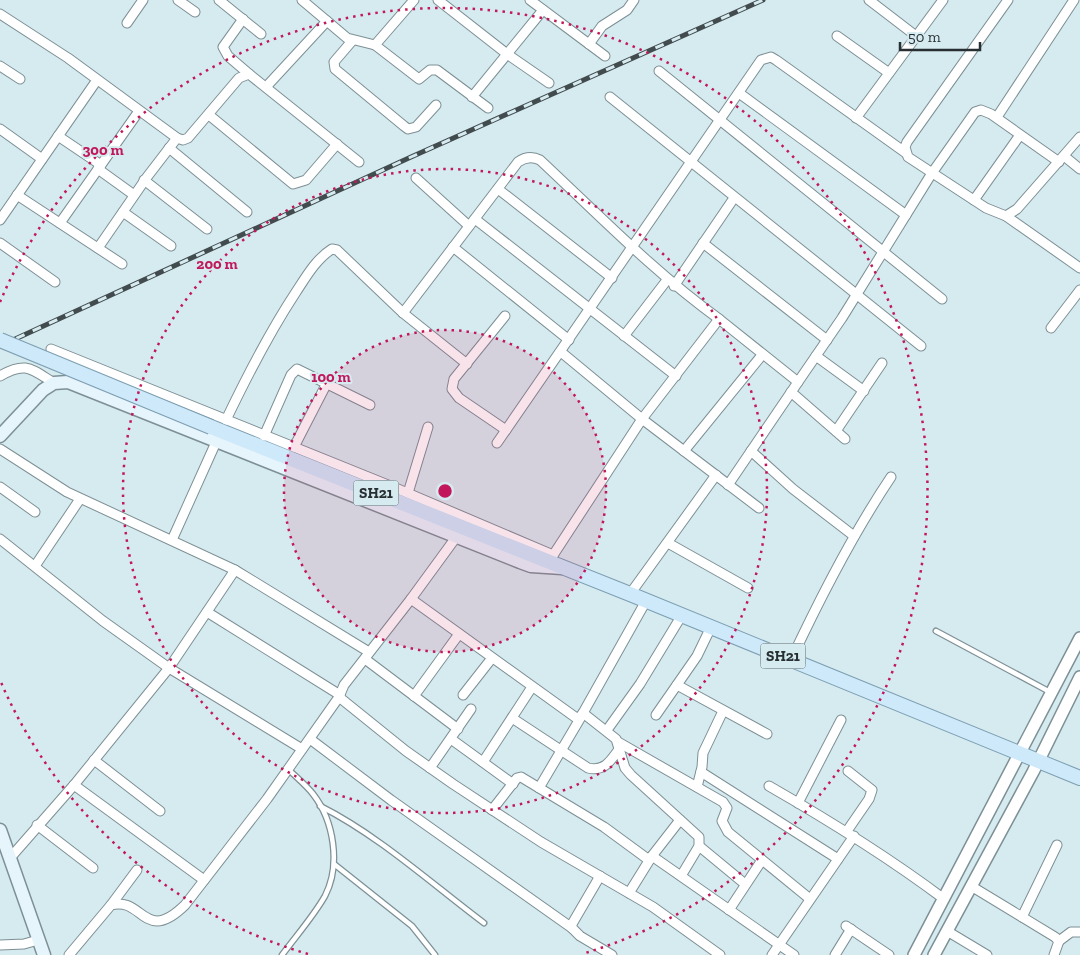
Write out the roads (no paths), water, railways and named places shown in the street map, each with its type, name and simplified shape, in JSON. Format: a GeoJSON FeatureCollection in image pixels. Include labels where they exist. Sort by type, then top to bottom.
{"type":"FeatureCollection","features":[{"type":"Feature","properties":{"kind":"main road","name":"SH21"},"geometry":{"type":"LineString","coordinates":[[0,340],[547,559],[563,568],[1080,778]]}},
{"type":"Feature","properties":{"kind":"main road"},"geometry":{"type":"LineString","coordinates":[[0,436],[29,404],[54,383],[68,382],[84,386],[531,566],[563,568]]}},
{"type":"Feature","properties":{"kind":"main road"},"geometry":{"type":"LineString","coordinates":[[0,830],[44,955]]}},
{"type":"Feature","properties":{"kind":"street"},"geometry":{"type":"LineString","coordinates":[[127,24],[144,0]]}},
{"type":"Feature","properties":{"kind":"street"},"geometry":{"type":"LineString","coordinates":[[178,0],[195,12]]}},
{"type":"Feature","properties":{"kind":"street"},"geometry":{"type":"LineString","coordinates":[[219,0],[261,34]]}},
{"type":"Feature","properties":{"kind":"street"},"geometry":{"type":"LineString","coordinates":[[302,0],[352,41],[375,45],[417,78],[421,78],[432,69],[436,70],[488,108]]}},
{"type":"Feature","properties":{"kind":"street"},"geometry":{"type":"LineString","coordinates":[[375,45],[414,0]]}},
{"type":"Feature","properties":{"kind":"street"},"geometry":{"type":"LineString","coordinates":[[438,0],[507,54],[549,83]]}},
{"type":"Feature","properties":{"kind":"street"},"geometry":{"type":"LineString","coordinates":[[530,0],[605,56]]}},
{"type":"Feature","properties":{"kind":"street"},"geometry":{"type":"LineString","coordinates":[[589,44],[602,26],[627,10],[634,0]]}},
{"type":"Feature","properties":{"kind":"street"},"geometry":{"type":"LineString","coordinates":[[869,0],[916,36]]}},
{"type":"Feature","properties":{"kind":"street"},"geometry":{"type":"LineString","coordinates":[[856,118],[943,0]]}},
{"type":"Feature","properties":{"kind":"street"},"geometry":{"type":"LineString","coordinates":[[906,153],[907,142],[1008,0]]}},
{"type":"Feature","properties":{"kind":"street"},"geometry":{"type":"LineString","coordinates":[[997,117],[1074,0]]}},
{"type":"Feature","properties":{"kind":"street"},"geometry":{"type":"LineString","coordinates":[[472,97],[543,10]]}},
{"type":"Feature","properties":{"kind":"street"},"geometry":{"type":"LineString","coordinates":[[0,14],[97,80],[177,138],[183,140],[188,138],[209,115],[239,78],[249,74]]}},
{"type":"Feature","properties":{"kind":"street"},"geometry":{"type":"LineString","coordinates":[[243,19],[223,48],[228,56],[360,162]]}},
{"type":"Feature","properties":{"kind":"street"},"geometry":{"type":"LineString","coordinates":[[266,87],[326,21]]}},
{"type":"Feature","properties":{"kind":"street"},"geometry":{"type":"LineString","coordinates":[[837,36],[888,74]]}},
{"type":"Feature","properties":{"kind":"street"},"geometry":{"type":"LineString","coordinates":[[352,41],[334,62],[335,70],[404,126],[408,129],[416,127],[436,105]]}},
{"type":"Feature","properties":{"kind":"street"},"geometry":{"type":"LineString","coordinates":[[497,442],[761,60],[771,57],[906,153],[908,157],[974,200],[1006,216],[1080,268]]}},
{"type":"Feature","properties":{"kind":"street"},"geometry":{"type":"LineString","coordinates":[[0,66],[20,79]]}},
{"type":"Feature","properties":{"kind":"street"},"geometry":{"type":"LineString","coordinates":[[659,71],[942,299]]}},
{"type":"Feature","properties":{"kind":"street"},"geometry":{"type":"LineString","coordinates":[[0,220],[97,80]]}},
{"type":"Feature","properties":{"kind":"street"},"geometry":{"type":"LineString","coordinates":[[738,93],[906,215]]}},
{"type":"Feature","properties":{"kind":"street"},"geometry":{"type":"LineString","coordinates":[[610,97],[921,346]]}},
{"type":"Feature","properties":{"kind":"street"},"geometry":{"type":"LineString","coordinates":[[60,223],[139,110]]}},
{"type":"Feature","properties":{"kind":"street"},"geometry":{"type":"LineString","coordinates":[[728,485],[827,340],[932,173],[975,112],[982,110],[997,117],[1020,135],[1080,169]]}},
{"type":"Feature","properties":{"kind":"street"},"geometry":{"type":"LineString","coordinates":[[209,115],[293,184],[306,180],[337,144]]}},
{"type":"Feature","properties":{"kind":"street"},"geometry":{"type":"LineString","coordinates":[[0,129],[42,159]]}},
{"type":"Feature","properties":{"kind":"street"},"geometry":{"type":"LineString","coordinates":[[974,200],[1020,135]]}},
{"type":"Feature","properties":{"kind":"street"},"geometry":{"type":"LineString","coordinates":[[58,136],[134,195]]}},
{"type":"Feature","properties":{"kind":"street"},"geometry":{"type":"LineString","coordinates":[[1006,216],[1017,209],[1080,137]]}},
{"type":"Feature","properties":{"kind":"street"},"geometry":{"type":"LineString","coordinates":[[98,248],[144,180],[177,138]]}},
{"type":"Feature","properties":{"kind":"street"},"geometry":{"type":"LineString","coordinates":[[169,148],[248,212]]}},
{"type":"Feature","properties":{"kind":"street"},"geometry":{"type":"LineString","coordinates":[[403,313],[518,162],[524,158],[536,158],[671,283],[798,382]]}},
{"type":"Feature","properties":{"kind":"street"},"geometry":{"type":"LineString","coordinates":[[416,178],[472,223],[676,376]]}},
{"type":"Feature","properties":{"kind":"street"},"geometry":{"type":"LineString","coordinates":[[144,180],[207,229]]}},
{"type":"Feature","properties":{"kind":"street"},"geometry":{"type":"LineString","coordinates":[[498,188],[612,278]]}},
{"type":"Feature","properties":{"kind":"street"},"geometry":{"type":"LineString","coordinates":[[17,195],[122,264]]}},
{"type":"Feature","properties":{"kind":"street"},"geometry":{"type":"LineString","coordinates":[[624,336],[671,283],[703,243],[734,198]]}},
{"type":"Feature","properties":{"kind":"street"},"geometry":{"type":"LineString","coordinates":[[123,212],[170,246]]}},
{"type":"Feature","properties":{"kind":"street"},"geometry":{"type":"LineString","coordinates":[[0,243],[55,282]]}},
{"type":"Feature","properties":{"kind":"street"},"geometry":{"type":"LineString","coordinates":[[703,243],[827,340]]}},
{"type":"Feature","properties":{"kind":"street"},"geometry":{"type":"LineString","coordinates":[[453,247],[569,340]]}},
{"type":"Feature","properties":{"kind":"street"},"geometry":{"type":"LineString","coordinates":[[226,420],[257,354],[311,270],[320,258],[332,249],[337,250],[403,313],[467,364]]}},
{"type":"Feature","properties":{"kind":"street"},"geometry":{"type":"LineString","coordinates":[[1051,328],[1080,290]]}},
{"type":"Feature","properties":{"kind":"street"},"geometry":{"type":"LineString","coordinates":[[506,316],[452,383],[454,392],[506,430]]}},
{"type":"Feature","properties":{"kind":"street"},"geometry":{"type":"LineString","coordinates":[[51,349],[408,493],[547,559],[642,419],[719,320]]}},
{"type":"Feature","properties":{"kind":"street"},"geometry":{"type":"LineString","coordinates":[[561,352],[642,419],[759,508]]}},
{"type":"Feature","properties":{"kind":"street"},"geometry":{"type":"LineString","coordinates":[[684,451],[762,355]]}},
{"type":"Feature","properties":{"kind":"street"},"geometry":{"type":"LineString","coordinates":[[816,356],[864,391]]}},
{"type":"Feature","properties":{"kind":"street"},"geometry":{"type":"LineString","coordinates":[[836,431],[882,363]]}},
{"type":"Feature","properties":{"kind":"street"},"geometry":{"type":"LineString","coordinates":[[0,376],[21,366],[28,367],[54,383]]}},
{"type":"Feature","properties":{"kind":"street"},"geometry":{"type":"LineString","coordinates":[[264,436],[294,371],[297,369],[370,405]]}},
{"type":"Feature","properties":{"kind":"street"},"geometry":{"type":"LineString","coordinates":[[294,447],[327,384]]}},
{"type":"Feature","properties":{"kind":"street"},"geometry":{"type":"LineString","coordinates":[[791,392],[845,439]]}},
{"type":"Feature","properties":{"kind":"street"},"geometry":{"type":"LineString","coordinates":[[408,493],[428,427]]}},
{"type":"Feature","properties":{"kind":"street"},"geometry":{"type":"LineString","coordinates":[[172,540],[217,440]]}},
{"type":"Feature","properties":{"kind":"street"},"geometry":{"type":"LineString","coordinates":[[0,449],[80,499],[235,570],[367,656],[414,696],[458,729]]}},
{"type":"Feature","properties":{"kind":"street"},"geometry":{"type":"LineString","coordinates":[[751,451],[793,489],[854,536]]}},
{"type":"Feature","properties":{"kind":"street"},"geometry":{"type":"LineString","coordinates":[[630,594],[716,475]]}},
{"type":"Feature","properties":{"kind":"street"},"geometry":{"type":"LineString","coordinates":[[791,660],[818,603],[854,536],[892,477]]}},
{"type":"Feature","properties":{"kind":"street"},"geometry":{"type":"LineString","coordinates":[[0,487],[35,512]]}},
{"type":"Feature","properties":{"kind":"street"},"geometry":{"type":"LineString","coordinates":[[35,566],[80,499]]}},
{"type":"Feature","properties":{"kind":"street"},"geometry":{"type":"LineString","coordinates":[[111,906],[122,904],[152,920],[166,921],[185,905],[302,750],[339,696],[344,685],[411,599],[456,536]]}},
{"type":"Feature","properties":{"kind":"street"},"geometry":{"type":"LineString","coordinates":[[0,539],[103,621],[170,668],[302,750]]}},
{"type":"Feature","properties":{"kind":"street"},"geometry":{"type":"LineString","coordinates":[[668,543],[748,588]]}},
{"type":"Feature","properties":{"kind":"street"},"geometry":{"type":"LineString","coordinates":[[10,858],[74,785],[170,668],[235,570]]}},
{"type":"Feature","properties":{"kind":"street"},"geometry":{"type":"LineString","coordinates":[[411,599],[575,717],[582,715],[607,730],[619,745],[723,802],[727,808],[722,821],[723,826],[810,899]]}},
{"type":"Feature","properties":{"kind":"street"},"geometry":{"type":"LineString","coordinates":[[539,788],[562,751],[646,601]]}},
{"type":"Feature","properties":{"kind":"street"},"geometry":{"type":"LineString","coordinates":[[206,612],[339,696],[430,768],[492,810],[541,842],[629,893],[720,955]]}},
{"type":"Feature","properties":{"kind":"street"},"geometry":{"type":"LineString","coordinates":[[607,730],[640,684],[682,615]]}},
{"type":"Feature","properties":{"kind":"street"},"geometry":{"type":"LineString","coordinates":[[656,715],[697,656],[711,627]]}},
{"type":"Feature","properties":{"kind":"street"},"geometry":{"type":"LineString","coordinates":[[414,696],[459,634]]}},
{"type":"Feature","properties":{"kind":"street"},"geometry":{"type":"LineString","coordinates":[[934,955],[971,886],[1029,757],[1051,692],[1080,638]]}},
{"type":"Feature","properties":{"kind":"street"},"geometry":{"type":"LineString","coordinates":[[462,695],[492,658]]}},
{"type":"Feature","properties":{"kind":"street"},"geometry":{"type":"LineString","coordinates":[[914,955],[944,899],[1029,757],[1077,692],[1080,677]]}},
{"type":"Feature","properties":{"kind":"street"},"geometry":{"type":"LineString","coordinates":[[677,685],[767,734]]}},
{"type":"Feature","properties":{"kind":"street"},"geometry":{"type":"LineString","coordinates":[[483,762],[532,687]]}},
{"type":"Feature","properties":{"kind":"street"},"geometry":{"type":"LineString","coordinates":[[430,768],[471,709]]}},
{"type":"Feature","properties":{"kind":"street"},"geometry":{"type":"LineString","coordinates":[[696,787],[702,772],[703,753],[722,711]]}},
{"type":"Feature","properties":{"kind":"street"},"geometry":{"type":"LineString","coordinates":[[512,718],[593,769],[607,766],[619,745]]}},
{"type":"Feature","properties":{"kind":"street"},"geometry":{"type":"LineString","coordinates":[[798,803],[841,720]]}},
{"type":"Feature","properties":{"kind":"street"},"geometry":{"type":"LineString","coordinates":[[310,739],[391,800],[572,928],[580,936],[612,955]]}},
{"type":"Feature","properties":{"kind":"street"},"geometry":{"type":"LineString","coordinates":[[451,739],[513,784]]}},
{"type":"Feature","properties":{"kind":"street"},"geometry":{"type":"LineString","coordinates":[[619,745],[625,768],[699,837],[699,846],[681,876]]}},
{"type":"Feature","properties":{"kind":"street"},"geometry":{"type":"LineString","coordinates":[[94,760],[160,810]]}},
{"type":"Feature","properties":{"kind":"street"},"geometry":{"type":"LineString","coordinates":[[772,955],[838,859],[869,799],[872,790],[848,771]]}},
{"type":"Feature","properties":{"kind":"street"},"geometry":{"type":"LineString","coordinates":[[702,772],[838,859]]}},
{"type":"Feature","properties":{"kind":"street"},"geometry":{"type":"LineString","coordinates":[[492,810],[521,777],[681,876],[794,955]]}},
{"type":"Feature","properties":{"kind":"street"},"geometry":{"type":"LineString","coordinates":[[74,785],[204,880]]}},
{"type":"Feature","properties":{"kind":"street"},"geometry":{"type":"LineString","coordinates":[[769,786],[892,861],[944,899]]}},
{"type":"Feature","properties":{"kind":"street"},"geometry":{"type":"LineString","coordinates":[[629,893],[651,858],[680,820]]}},
{"type":"Feature","properties":{"kind":"street"},"geometry":{"type":"LineString","coordinates":[[37,825],[93,868]]}},
{"type":"Feature","properties":{"kind":"street"},"geometry":{"type":"LineString","coordinates":[[1022,917],[1058,845]]}},
{"type":"Feature","properties":{"kind":"street"},"geometry":{"type":"LineString","coordinates":[[699,846],[745,884]]}},
{"type":"Feature","properties":{"kind":"street"},"geometry":{"type":"LineString","coordinates":[[729,910],[762,860]]}},
{"type":"Feature","properties":{"kind":"street"},"geometry":{"type":"LineString","coordinates":[[69,955],[111,906],[137,870]]}},
{"type":"Feature","properties":{"kind":"street"},"geometry":{"type":"LineString","coordinates":[[572,928],[572,924],[600,876]]}},
{"type":"Feature","properties":{"kind":"street"},"geometry":{"type":"LineString","coordinates":[[971,886],[1056,936],[1059,941]]}},
{"type":"Feature","properties":{"kind":"street"},"geometry":{"type":"LineString","coordinates":[[835,955],[849,928],[889,955]]}},
{"type":"Feature","properties":{"kind":"street"},"geometry":{"type":"LineString","coordinates":[[947,931],[987,955]]}},
{"type":"Feature","properties":{"kind":"street"},"geometry":{"type":"LineString","coordinates":[[1054,955],[1059,941],[1071,932],[1080,932]]}},
{"type":"Feature","properties":{"kind":"street"},"geometry":{"type":"LineString","coordinates":[[0,945],[24,944],[38,940]]}},
{"type":"Feature","properties":{"kind":"lane"},"geometry":{"type":"LineString","coordinates":[[936,631],[1051,692]]}},
{"type":"Feature","properties":{"kind":"lane"},"geometry":{"type":"LineString","coordinates":[[282,955],[324,897],[332,877],[334,864],[332,836],[320,806],[313,793],[288,769]]}},
{"type":"Feature","properties":{"kind":"lane"},"geometry":{"type":"LineString","coordinates":[[320,806],[342,817],[484,923]]}},
{"type":"Feature","properties":{"kind":"lane"},"geometry":{"type":"LineString","coordinates":[[334,864],[412,926],[435,955]]}},
{"type":"Feature","properties":{"kind":"railway"},"geometry":{"type":"LineString","coordinates":[[0,346],[411,157],[763,0]]}}]}
